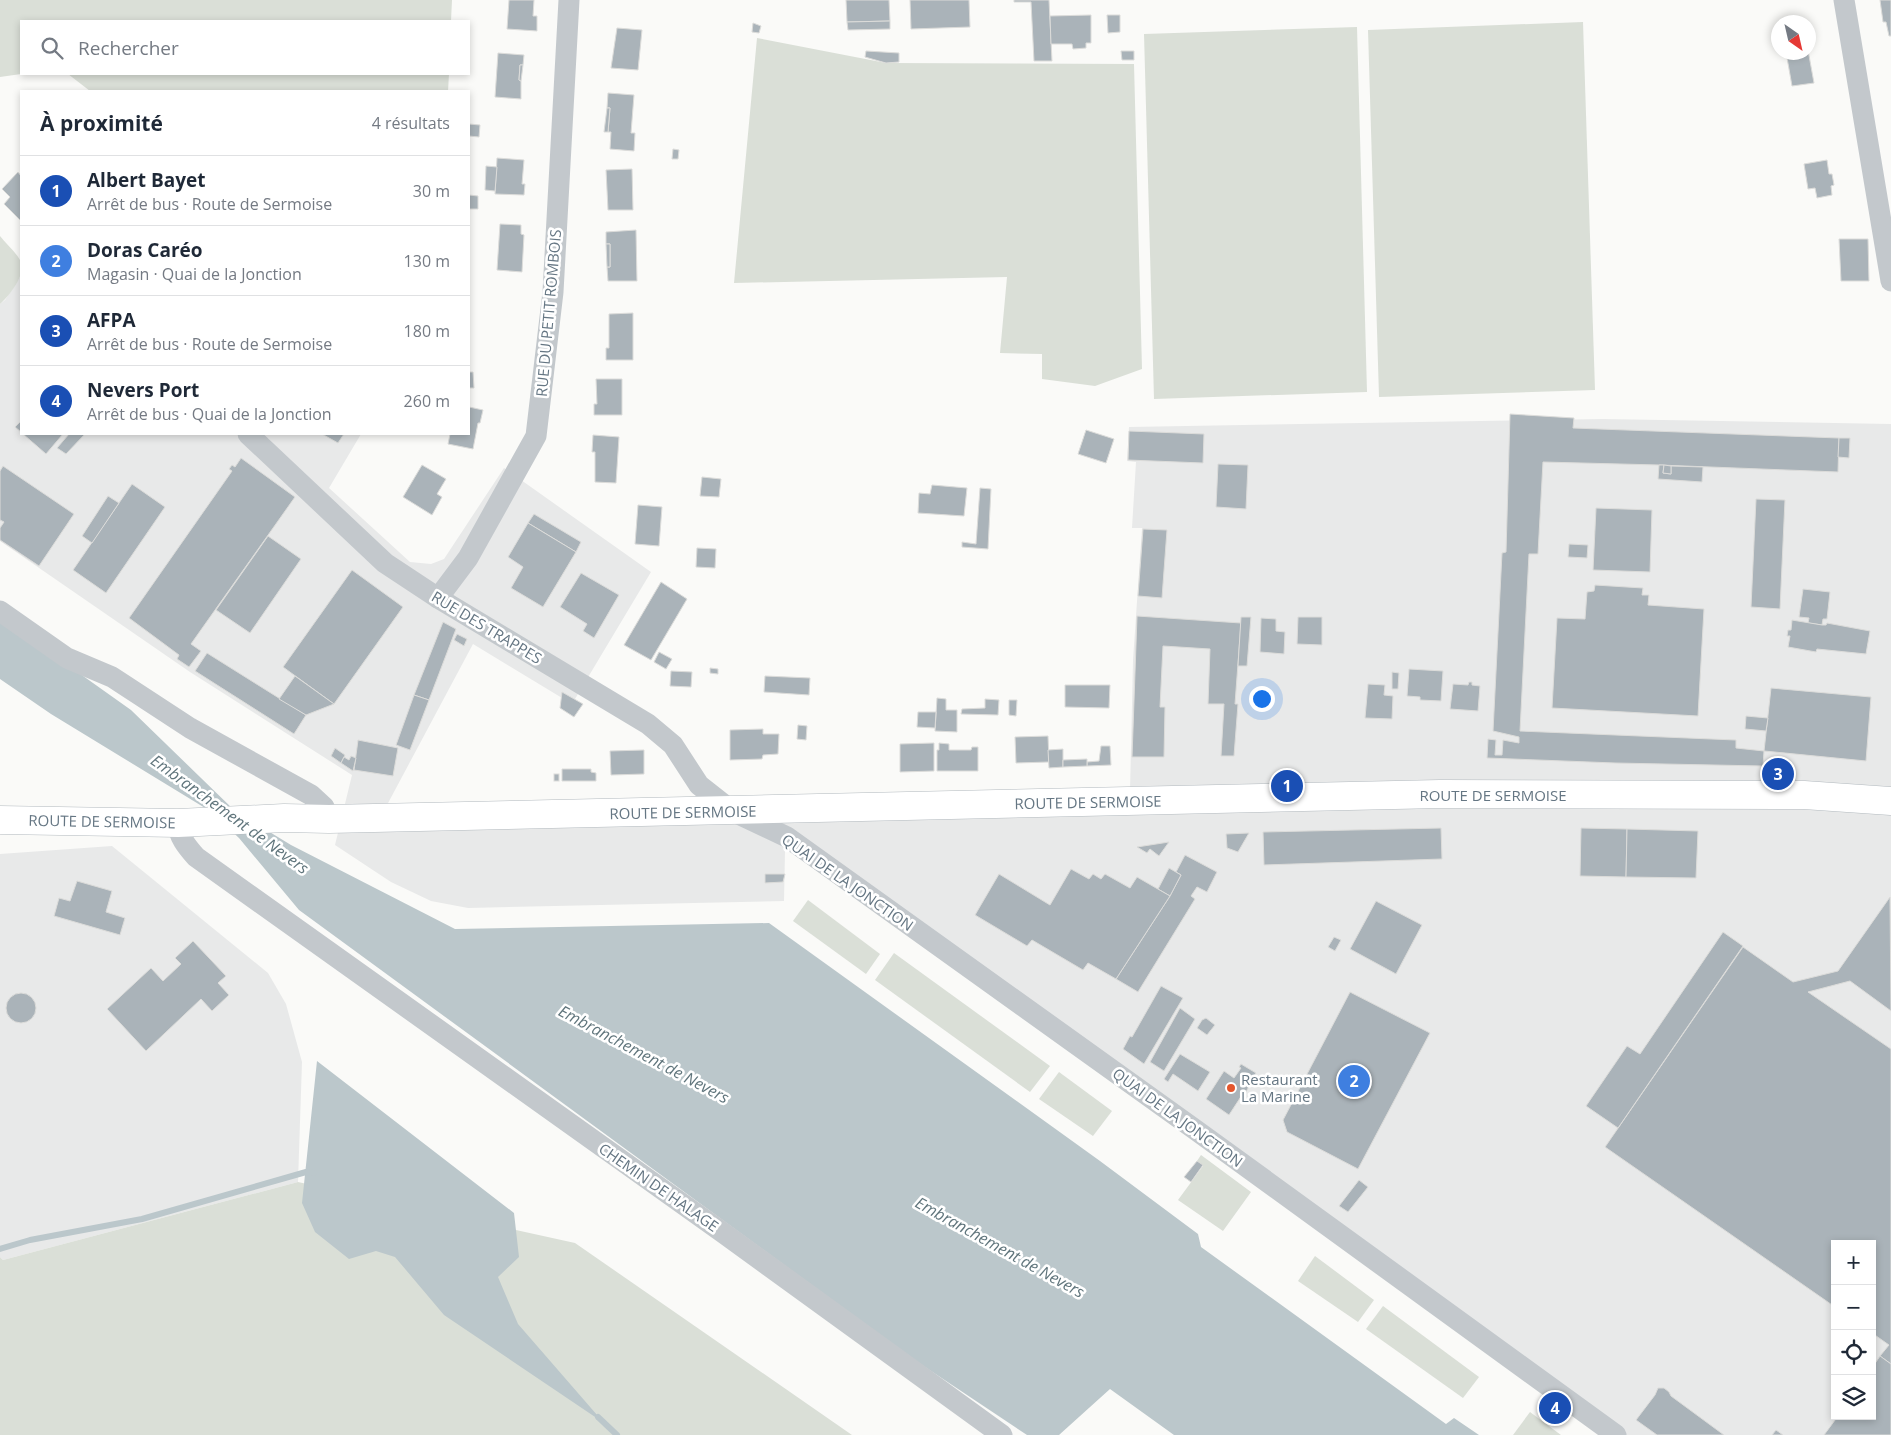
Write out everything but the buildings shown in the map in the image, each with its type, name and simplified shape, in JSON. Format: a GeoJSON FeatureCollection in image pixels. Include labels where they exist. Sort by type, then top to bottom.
{"type":"FeatureCollection","features":[{"type":"Feature","properties":{"kind":"main road","name":"ROUTE DE SERMOISE"},"geometry":{"type":"LineString","coordinates":[[0,820],[190,821],[284,818],[329,819],[1440,794],[1804,796],[1891,801]]}},
{"type":"Feature","properties":{"kind":"street","name":"RUE DU PETIT ROMBOIS"},"geometry":{"type":"LineString","coordinates":[[438,598],[468,558],[536,436],[553,292],[569,0]]}},
{"type":"Feature","properties":{"kind":"street"},"geometry":{"type":"LineString","coordinates":[[1844,0],[1891,281]]}},
{"type":"Feature","properties":{"kind":"street","name":"RUE DES TRAPPES"},"geometry":{"type":"LineString","coordinates":[[249,435],[385,563],[438,598],[648,725],[673,745],[699,785],[732,811]]}},
{"type":"Feature","properties":{"kind":"street"},"geometry":{"type":"LineString","coordinates":[[0,611],[67,658],[112,676],[190,728],[311,795],[324,807],[329,819]]}},
{"type":"Feature","properties":{"kind":"street","name":"QUAI DE LA JONCTION"},"geometry":{"type":"LineString","coordinates":[[732,811],[787,837],[1194,1128],[1616,1435]]}},
{"type":"Feature","properties":{"kind":"street","name":"CHEMIN DE HALAGE"},"geometry":{"type":"LineString","coordinates":[[190,821],[178,830],[184,842],[196,857],[256,901],[315,940],[1002,1435]]}},
{"type":"Feature","properties":{"kind":"shaded area"},"geometry":{"type":"Polygon","coordinates":[[[0,0],[452,0],[451,20],[20,20],[20,74],[0,77],[0,0]]]}},
{"type":"Feature","properties":{"kind":"shaded area"},"geometry":{"type":"Polygon","coordinates":[[[1583,22],[1595,390],[1379,397],[1368,30],[1583,22]]]}},
{"type":"Feature","properties":{"kind":"shaded area"},"geometry":{"type":"Polygon","coordinates":[[[1357,27],[1367,392],[1154,399],[1144,34],[1357,27]]]}},
{"type":"Feature","properties":{"kind":"shaded area"},"geometry":{"type":"Polygon","coordinates":[[[757,38],[886,63],[1134,64],[1142,369],[1095,386],[1042,379],[1042,354],[1000,353],[1007,277],[734,283],[757,38]]]}},
{"type":"Feature","properties":{"kind":"shaded area"},"geometry":{"type":"Polygon","coordinates":[[[69,75],[449,75],[448,90],[89,90],[69,75]]]}},
{"type":"Feature","properties":{"kind":"shaded area"},"geometry":{"type":"Polygon","coordinates":[[[0,236],[20,260],[20,276],[16,285],[0,304],[0,236]]]}},
{"type":"Feature","properties":{"kind":"shaded area"},"geometry":{"type":"Polygon","coordinates":[[[20,277],[20,435],[360,435],[329,488],[410,562],[431,564],[444,559],[504,468],[651,572],[572,704],[473,644],[387,805],[1130,792],[1133,660],[1142,528],[1132,528],[1136,462],[1127,461],[1129,427],[1603,419],[1891,424],[1891,1435],[1616,1435],[821,861],[785,851],[784,901],[468,908],[431,901],[391,882],[335,845],[352,775],[190,672],[0,541],[0,304],[5,300],[20,277]]]}},
{"type":"Feature","properties":{"kind":"shaded area"},"geometry":{"type":"Polygon","coordinates":[[[112,846],[268,973],[286,1004],[302,1062],[298,1182],[3,1260],[0,1257],[0,854],[112,846]]]}},
{"type":"Feature","properties":{"kind":"shaded area"},"geometry":{"type":"Polygon","coordinates":[[[808,900],[880,954],[866,974],[793,921],[808,900]]]}},
{"type":"Feature","properties":{"kind":"shaded area"},"geometry":{"type":"Polygon","coordinates":[[[894,953],[1050,1066],[1030,1092],[875,980],[894,953]]]}},
{"type":"Feature","properties":{"kind":"shaded area"},"geometry":{"type":"Polygon","coordinates":[[[1059,1072],[1112,1111],[1093,1136],[1039,1099],[1059,1072]]]}},
{"type":"Feature","properties":{"kind":"shaded area"},"geometry":{"type":"Polygon","coordinates":[[[1201,1155],[1251,1192],[1223,1231],[1178,1200],[1203,1166],[1197,1161],[1201,1155]]]}},
{"type":"Feature","properties":{"kind":"shaded area"},"geometry":{"type":"Polygon","coordinates":[[[298,1182],[575,1243],[852,1435],[0,1435],[0,1257],[3,1260],[298,1182]]]}},
{"type":"Feature","properties":{"kind":"shaded area"},"geometry":{"type":"Polygon","coordinates":[[[1315,1256],[1374,1300],[1358,1322],[1298,1281],[1315,1256]]]}},
{"type":"Feature","properties":{"kind":"shaded area"},"geometry":{"type":"Polygon","coordinates":[[[1383,1306],[1479,1377],[1463,1398],[1366,1329],[1383,1306]]]}},
{"type":"Feature","properties":{"kind":"shaded area"},"geometry":{"type":"Polygon","coordinates":[[[1530,1412],[1561,1435],[1513,1435],[1530,1412]]]}},
{"type":"Feature","properties":{"kind":"water","name":"Embranchement de Nevers"},"geometry":{"type":"Polygon","coordinates":[[[0,617],[131,710],[235,811],[291,845],[455,929],[769,923],[1100,1161],[1198,1234],[1201,1247],[1446,1424],[1454,1418],[1479,1435],[1174,1435],[1110,1389],[1059,1435],[1027,1435],[910,1357],[299,910],[239,838],[210,811],[51,714],[0,679],[0,617]]]}},
{"type":"Feature","properties":{"kind":"water"},"geometry":{"type":"Polygon","coordinates":[[[317,1061],[514,1213],[519,1257],[498,1277],[518,1324],[604,1423],[444,1315],[395,1257],[376,1251],[349,1259],[315,1232],[302,1203],[317,1061]]]}},
{"type":"Feature","properties":{"kind":"waterway"},"geometry":{"type":"LineString","coordinates":[[0,1249],[30,1240],[142,1219],[306,1172],[314,1173]]}},
{"type":"Feature","properties":{"kind":"waterway"},"geometry":{"type":"LineString","coordinates":[[598,1417],[617,1435]]}},
{"type":"Feature","properties":{"kind":"place","name":"AFPA"},"geometry":{"type":"Point","coordinates":[1778,774]}},
{"type":"Feature","properties":{"kind":"place","name":"Albert Bayet"},"geometry":{"type":"Point","coordinates":[1287,786]}},
{"type":"Feature","properties":{"kind":"place","name":"Doras Caréo"},"geometry":{"type":"Point","coordinates":[1354,1081]}},
{"type":"Feature","properties":{"kind":"place","name":"Restaurant La Marine"},"geometry":{"type":"Point","coordinates":[1231,1088]}},
{"type":"Feature","properties":{"kind":"place","name":"Nevers Port"},"geometry":{"type":"Point","coordinates":[1555,1408]}}]}
